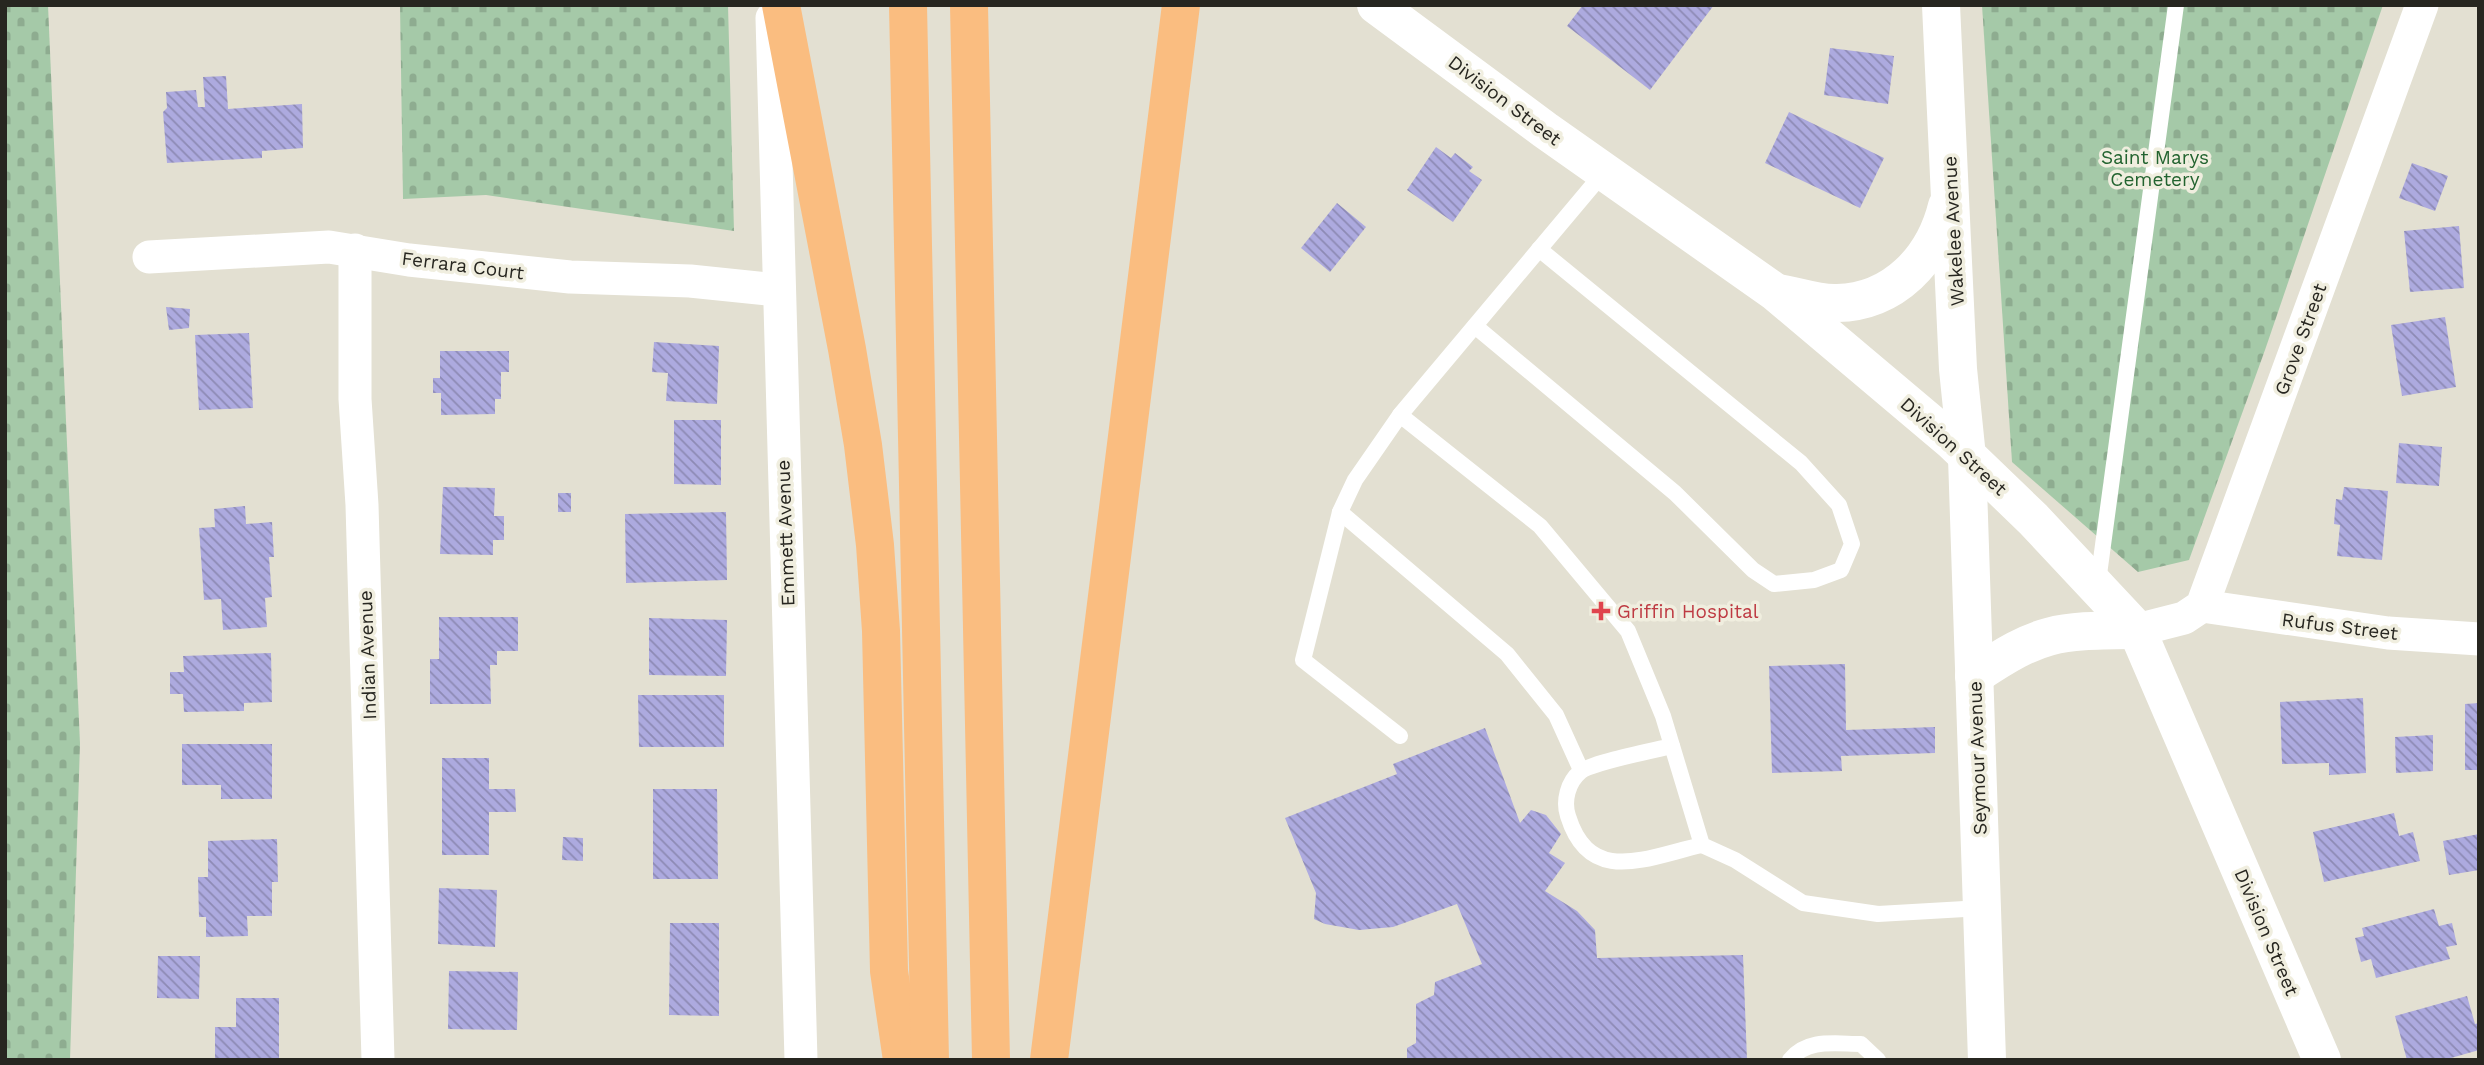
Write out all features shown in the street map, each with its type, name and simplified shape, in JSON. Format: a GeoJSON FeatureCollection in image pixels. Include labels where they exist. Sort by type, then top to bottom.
{"type":"FeatureCollection","features":[{"type":"Feature","properties":{"kind":"highway"},"geometry":{"type":"LineString","coordinates":[[781,5],[849,363],[873,532],[881,631],[889,971],[902,1060]]}},
{"type":"Feature","properties":{"kind":"highway"},"geometry":{"type":"LineString","coordinates":[[908,5],[930,1060]]}},
{"type":"Feature","properties":{"kind":"highway"},"geometry":{"type":"LineString","coordinates":[[970,5],[973,289],[991,1060]]}},
{"type":"Feature","properties":{"kind":"highway"},"geometry":{"type":"LineString","coordinates":[[1049,1060],[1181,5]]}},
{"type":"Feature","properties":{"kind":"main road","name":"Division Street"},"geometry":{"type":"LineString","coordinates":[[1376,5],[1604,172],[1775,292],[1967,457],[2033,519],[2137,630],[2322,1060]]}},
{"type":"Feature","properties":{"kind":"main road","name":"Wakelee Avenue"},"geometry":{"type":"LineString","coordinates":[[1941,5],[1958,369],[1967,457]]}},
{"type":"Feature","properties":{"kind":"main road"},"geometry":{"type":"LineString","coordinates":[[1775,292],[1835,304],[1867,300],[1881,294],[1921,264],[1936,243],[1951,191]]}},
{"type":"Feature","properties":{"kind":"main road","name":"Seymour Avenue"},"geometry":{"type":"LineString","coordinates":[[1967,457],[1987,1060]]}},
{"type":"Feature","properties":{"kind":"main road"},"geometry":{"type":"LineString","coordinates":[[1974,676],[2008,653],[2046,635],[2068,631],[2137,630]]}},
{"type":"Feature","properties":{"kind":"street","name":"Emmett Avenue"},"geometry":{"type":"LineString","coordinates":[[771,5],[777,290],[801,1060]]}},
{"type":"Feature","properties":{"kind":"street","name":"Grove Street"},"geometry":{"type":"LineString","coordinates":[[2202,606],[2422,5]]}},
{"type":"Feature","properties":{"kind":"street","name":"Ferrara Court"},"geometry":{"type":"LineString","coordinates":[[149,257],[286,248],[355,250],[409,260],[570,277],[690,281],[777,290]]}},
{"type":"Feature","properties":{"kind":"street","name":"Indian Avenue"},"geometry":{"type":"LineString","coordinates":[[355,250],[355,400],[362,505],[378,1060]]}},
{"type":"Feature","properties":{"kind":"street"},"geometry":{"type":"LineString","coordinates":[[2137,630],[2184,618],[2202,606]]}},
{"type":"Feature","properties":{"kind":"street","name":"Rufus Street"},"geometry":{"type":"LineString","coordinates":[[2202,606],[2388,633],[2479,639]]}},
{"type":"Feature","properties":{"kind":"lane"},"geometry":{"type":"LineString","coordinates":[[2097,589],[2176,5]]}},
{"type":"Feature","properties":{"kind":"lane"},"geometry":{"type":"LineString","coordinates":[[1400,736],[1303,660],[1340,512],[1355,480],[1400,415],[1604,172]]}},
{"type":"Feature","properties":{"kind":"lane"},"geometry":{"type":"LineString","coordinates":[[1475,326],[1675,494],[1753,570],[1774,584],[1814,580],[1841,570],[1852,544],[1839,505],[1801,463],[1539,249]]}},
{"type":"Feature","properties":{"kind":"lane"},"geometry":{"type":"LineString","coordinates":[[1400,415],[1540,526],[1628,631],[1672,746],[1702,845]]}},
{"type":"Feature","properties":{"kind":"lane"},"geometry":{"type":"LineString","coordinates":[[1340,512],[1507,654],[1556,715],[1581,769]]}},
{"type":"Feature","properties":{"kind":"lane"},"geometry":{"type":"LineString","coordinates":[[1672,746],[1581,769],[1569,784],[1566,810],[1573,831],[1585,851],[1605,861],[1626,862],[1702,845],[1735,860],[1803,904],[1878,914],[1982,908]]}},
{"type":"Feature","properties":{"kind":"lane"},"geometry":{"type":"LineString","coordinates":[[1790,1060],[1797,1051],[1812,1044],[1861,1044],[1872,1051],[1878,1060]]}},
{"type":"Feature","properties":{"kind":"green space"},"geometry":{"type":"Polygon","coordinates":[[[5,5],[48,5],[80,744],[70,1060],[5,1060],[5,5]]]}},
{"type":"Feature","properties":{"kind":"green space"},"geometry":{"type":"Polygon","coordinates":[[[400,5],[728,5],[734,231],[486,195],[403,199],[400,5]]]}},
{"type":"Feature","properties":{"kind":"green space","name":"Saint Marys Cemetery"},"geometry":{"type":"Polygon","coordinates":[[[1982,5],[2383,5],[2265,350],[2189,560],[2138,572],[2012,462],[1982,5]]]}},
{"type":"Feature","properties":{"kind":"building"},"geometry":{"type":"Polygon","coordinates":[[[1583,5],[1714,5],[1650,90],[1567,26],[1583,5]]]}},
{"type":"Feature","properties":{"kind":"building"},"geometry":{"type":"Polygon","coordinates":[[[1830,48],[1894,56],[1888,104],[1824,95],[1830,48]]]}},
{"type":"Feature","properties":{"kind":"building"},"geometry":{"type":"Polygon","coordinates":[[[226,76],[228,109],[302,104],[303,148],[262,151],[262,158],[167,163],[163,112],[167,108],[166,92],[196,90],[198,107],[205,107],[203,77],[226,76]]]}},
{"type":"Feature","properties":{"kind":"building"},"geometry":{"type":"Polygon","coordinates":[[[1789,112],[1884,158],[1860,208],[1765,163],[1789,112]]]}},
{"type":"Feature","properties":{"kind":"building"},"geometry":{"type":"Polygon","coordinates":[[[1436,147],[1451,158],[1455,153],[1473,167],[1469,171],[1482,180],[1453,222],[1407,190],[1436,147]]]}},
{"type":"Feature","properties":{"kind":"building"},"geometry":{"type":"Polygon","coordinates":[[[2412,163],[2448,176],[2435,211],[2399,198],[2412,163]]]}},
{"type":"Feature","properties":{"kind":"building"},"geometry":{"type":"Polygon","coordinates":[[[1337,203],[1366,227],[1330,272],[1301,248],[1337,203]]]}},
{"type":"Feature","properties":{"kind":"building"},"geometry":{"type":"Polygon","coordinates":[[[2459,226],[2464,288],[2410,292],[2404,231],[2459,226]]]}},
{"type":"Feature","properties":{"kind":"building"},"geometry":{"type":"Polygon","coordinates":[[[166,307],[190,309],[189,328],[169,330],[166,307]]]}},
{"type":"Feature","properties":{"kind":"building"},"geometry":{"type":"Polygon","coordinates":[[[2445,317],[2456,387],[2402,396],[2391,325],[2445,317]]]}},
{"type":"Feature","properties":{"kind":"building"},"geometry":{"type":"Polygon","coordinates":[[[249,333],[253,408],[199,410],[195,335],[249,333]]]}},
{"type":"Feature","properties":{"kind":"building"},"geometry":{"type":"Polygon","coordinates":[[[654,342],[719,346],[717,404],[666,401],[668,373],[652,372],[654,342]]]}},
{"type":"Feature","properties":{"kind":"building"},"geometry":{"type":"Polygon","coordinates":[[[440,351],[509,351],[509,372],[501,372],[501,399],[495,399],[495,414],[441,415],[441,393],[433,393],[433,378],[440,378],[440,351]]]}},
{"type":"Feature","properties":{"kind":"building"},"geometry":{"type":"Polygon","coordinates":[[[674,420],[721,420],[721,485],[674,484],[674,420]]]}},
{"type":"Feature","properties":{"kind":"building"},"geometry":{"type":"Polygon","coordinates":[[[2399,443],[2442,447],[2439,486],[2396,483],[2399,443]]]}},
{"type":"Feature","properties":{"kind":"building"},"geometry":{"type":"Polygon","coordinates":[[[443,487],[495,488],[494,516],[504,516],[504,540],[493,540],[493,555],[440,554],[443,487]]]}},
{"type":"Feature","properties":{"kind":"building"},"geometry":{"type":"Polygon","coordinates":[[[2344,487],[2388,491],[2382,560],[2337,556],[2340,525],[2334,524],[2336,499],[2342,500],[2344,487]]]}},
{"type":"Feature","properties":{"kind":"building"},"geometry":{"type":"Polygon","coordinates":[[[558,493],[571,493],[571,512],[558,512],[558,493]]]}},
{"type":"Feature","properties":{"kind":"building"},"geometry":{"type":"Polygon","coordinates":[[[245,506],[246,524],[272,522],[274,557],[269,557],[272,597],[265,598],[267,627],[223,630],[221,599],[204,600],[199,528],[215,527],[214,509],[245,506]]]}},
{"type":"Feature","properties":{"kind":"building"},"geometry":{"type":"Polygon","coordinates":[[[726,512],[727,580],[626,583],[625,514],[726,512]]]}},
{"type":"Feature","properties":{"kind":"building"},"geometry":{"type":"Polygon","coordinates":[[[439,617],[518,617],[518,651],[497,651],[497,665],[490,665],[491,704],[430,704],[430,659],[439,659],[439,617]]]}},
{"type":"Feature","properties":{"kind":"building"},"geometry":{"type":"Polygon","coordinates":[[[649,618],[727,620],[726,676],[649,675],[649,618]]]}},
{"type":"Feature","properties":{"kind":"building"},"geometry":{"type":"Polygon","coordinates":[[[271,653],[272,702],[244,703],[244,711],[184,712],[183,694],[170,694],[170,672],[184,672],[183,656],[271,653]]]}},
{"type":"Feature","properties":{"kind":"building"},"geometry":{"type":"Polygon","coordinates":[[[1845,664],[1846,730],[1935,727],[1935,753],[1841,756],[1842,771],[1772,773],[1769,666],[1845,664]]]}},
{"type":"Feature","properties":{"kind":"building"},"geometry":{"type":"Polygon","coordinates":[[[638,695],[724,695],[724,747],[639,747],[638,695]]]}},
{"type":"Feature","properties":{"kind":"building"},"geometry":{"type":"Polygon","coordinates":[[[2363,698],[2366,773],[2329,775],[2329,763],[2282,764],[2280,702],[2363,698]]]}},
{"type":"Feature","properties":{"kind":"building"},"geometry":{"type":"Polygon","coordinates":[[[2479,703],[2479,770],[2465,770],[2465,704],[2479,703]]]}},
{"type":"Feature","properties":{"kind":"building"},"geometry":{"type":"Polygon","coordinates":[[[1485,728],[1520,823],[1531,810],[1546,815],[1561,834],[1549,853],[1565,863],[1545,891],[1577,911],[1595,930],[1597,958],[1743,955],[1747,1060],[1407,1060],[1407,1048],[1416,1043],[1416,1004],[1434,995],[1435,982],[1482,964],[1457,904],[1393,927],[1359,930],[1325,924],[1314,919],[1316,893],[1285,818],[1397,774],[1393,764],[1485,728]]]}},
{"type":"Feature","properties":{"kind":"building"},"geometry":{"type":"Polygon","coordinates":[[[2433,735],[2433,771],[2396,773],[2395,737],[2433,735]]]}},
{"type":"Feature","properties":{"kind":"building"},"geometry":{"type":"Polygon","coordinates":[[[182,744],[272,744],[272,799],[221,799],[221,785],[182,785],[182,744]]]}},
{"type":"Feature","properties":{"kind":"building"},"geometry":{"type":"Polygon","coordinates":[[[442,758],[489,758],[489,789],[515,789],[516,812],[489,812],[489,855],[442,855],[442,758]]]}},
{"type":"Feature","properties":{"kind":"building"},"geometry":{"type":"Polygon","coordinates":[[[653,789],[717,789],[718,879],[653,879],[653,789]]]}},
{"type":"Feature","properties":{"kind":"building"},"geometry":{"type":"Polygon","coordinates":[[[2394,813],[2399,836],[2413,832],[2420,861],[2324,882],[2313,832],[2394,813]]]}},
{"type":"Feature","properties":{"kind":"building"},"geometry":{"type":"Polygon","coordinates":[[[2479,834],[2479,870],[2449,875],[2443,841],[2479,834]]]}},
{"type":"Feature","properties":{"kind":"building"},"geometry":{"type":"Polygon","coordinates":[[[563,837],[583,838],[583,861],[562,860],[563,837]]]}},
{"type":"Feature","properties":{"kind":"building"},"geometry":{"type":"Polygon","coordinates":[[[277,839],[278,882],[272,882],[272,916],[247,916],[248,936],[206,937],[206,917],[199,917],[198,877],[208,877],[208,841],[277,839]]]}},
{"type":"Feature","properties":{"kind":"building"},"geometry":{"type":"Polygon","coordinates":[[[439,888],[497,890],[495,947],[438,944],[439,888]]]}},
{"type":"Feature","properties":{"kind":"building"},"geometry":{"type":"Polygon","coordinates":[[[2434,909],[2439,926],[2452,923],[2457,945],[2446,947],[2450,959],[2376,978],[2371,959],[2361,962],[2355,938],[2364,936],[2362,928],[2434,909]]]}},
{"type":"Feature","properties":{"kind":"building"},"geometry":{"type":"Polygon","coordinates":[[[670,923],[719,923],[719,1016],[669,1015],[670,923]]]}},
{"type":"Feature","properties":{"kind":"building"},"geometry":{"type":"Polygon","coordinates":[[[158,956],[200,956],[199,999],[157,998],[158,956]]]}},
{"type":"Feature","properties":{"kind":"building"},"geometry":{"type":"Polygon","coordinates":[[[449,971],[518,972],[517,1030],[448,1029],[449,971]]]}},
{"type":"Feature","properties":{"kind":"building"},"geometry":{"type":"Polygon","coordinates":[[[2467,996],[2475,1024],[2479,1023],[2479,1050],[2444,1060],[2407,1060],[2395,1016],[2467,996]]]}},
{"type":"Feature","properties":{"kind":"building"},"geometry":{"type":"Polygon","coordinates":[[[236,998],[279,998],[279,1058],[215,1058],[215,1027],[236,1027],[236,998]]]}},
{"type":"Feature","properties":{"kind":"place","name":"Griffin Hospital"},"geometry":{"type":"Point","coordinates":[1601,611]}}]}
